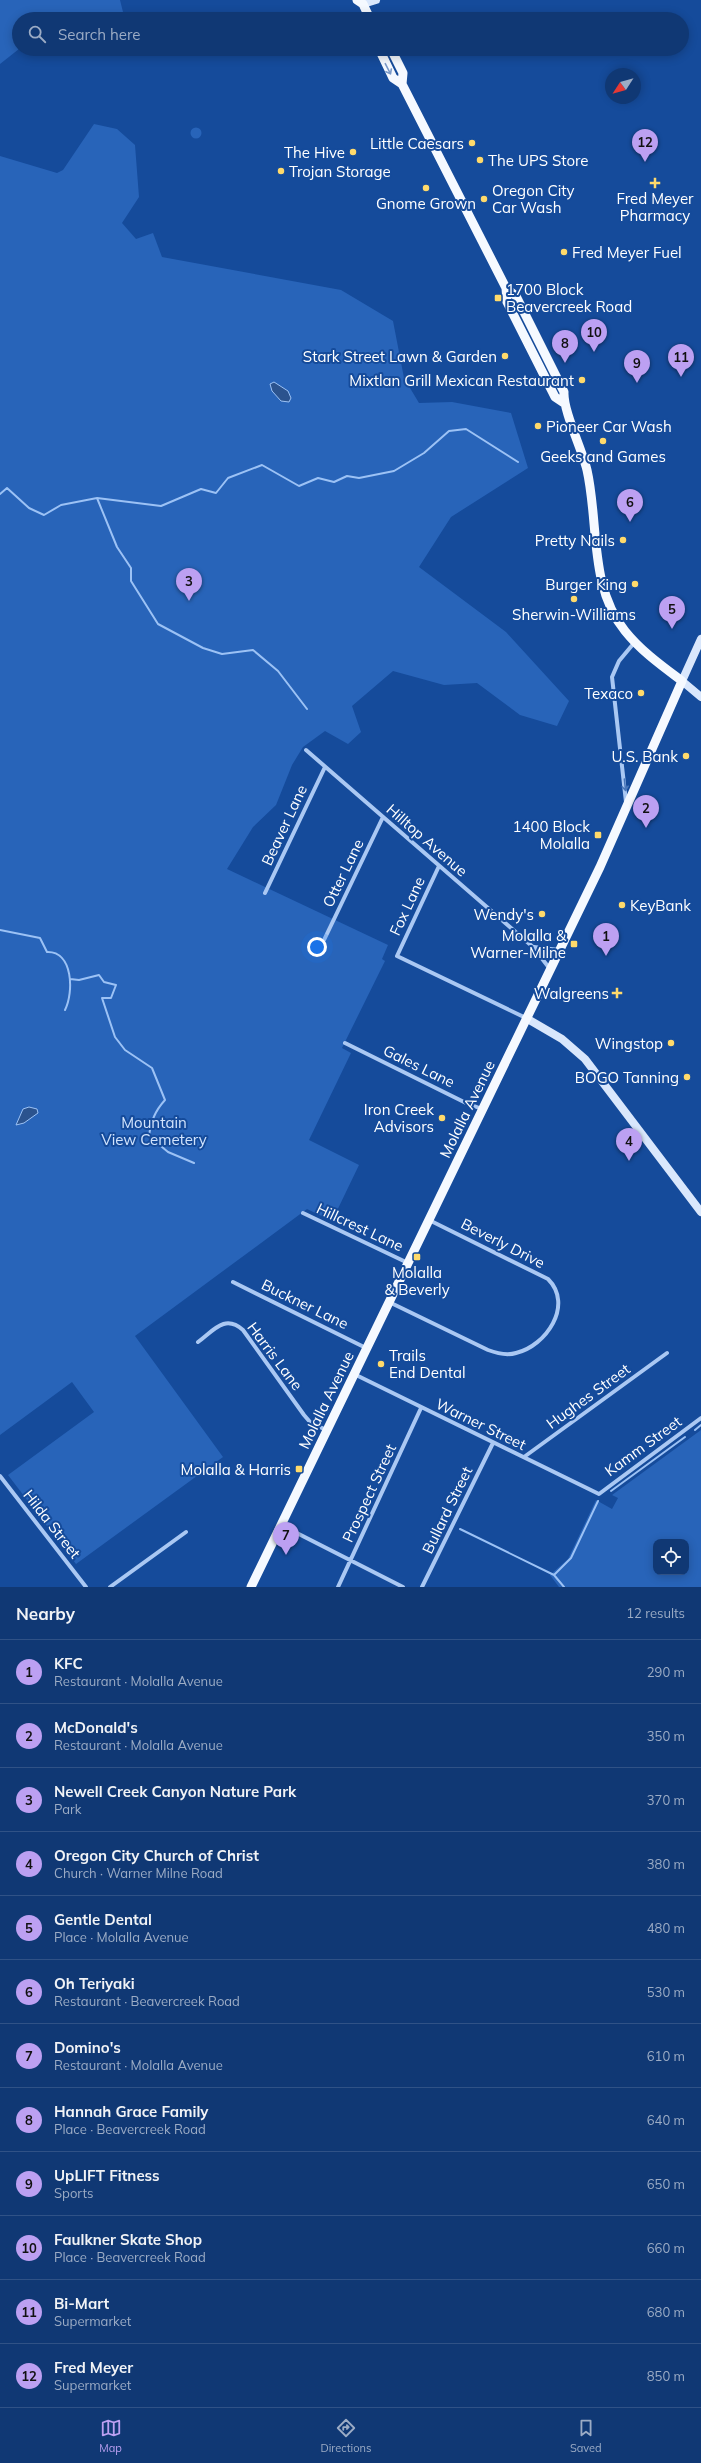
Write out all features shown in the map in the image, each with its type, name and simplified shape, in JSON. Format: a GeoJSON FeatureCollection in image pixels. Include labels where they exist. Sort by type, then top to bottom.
{"type":"FeatureCollection","features":[{"type":"Feature","properties":{"kind":"main road"},"geometry":{"type":"LineString","coordinates":[[361,2],[366,12]]}},
{"type":"Feature","properties":{"kind":"main road"},"geometry":{"type":"LineString","coordinates":[[382,56],[393,78],[402,84],[506,288],[516,296],[564,392],[564,403],[580,444],[587,471],[605,592],[617,619],[635,642],[682,681]]}},
{"type":"Feature","properties":{"kind":"main road"},"geometry":{"type":"LineString","coordinates":[[394,56],[403,73],[402,84]]}},
{"type":"Feature","properties":{"kind":"main road"},"geometry":{"type":"LineString","coordinates":[[506,288],[506,302],[555,397],[564,403]]}},
{"type":"Feature","properties":{"kind":"main road"},"geometry":{"type":"LineString","coordinates":[[516,321],[520,320],[524,324],[537,348],[549,362]]}},
{"type":"Feature","properties":{"kind":"main road","name":"Molalla Avenue"},"geometry":{"type":"LineString","coordinates":[[251,1587],[550,969],[627,806],[682,681]]}},
{"type":"Feature","properties":{"kind":"street"},"geometry":{"type":"LineString","coordinates":[[361,2],[376,0]]}},
{"type":"Feature","properties":{"kind":"street","name":"Molalla Avenue"},"geometry":{"type":"LineString","coordinates":[[682,681],[701,639]]}},
{"type":"Feature","properties":{"kind":"street"},"geometry":{"type":"LineString","coordinates":[[627,806],[613,674],[619,661],[635,642]]}},
{"type":"Feature","properties":{"kind":"street"},"geometry":{"type":"LineString","coordinates":[[682,681],[701,697]]}},
{"type":"Feature","properties":{"kind":"street","name":"Hilltop Avenue"},"geometry":{"type":"LineString","coordinates":[[306,750],[533,947],[550,969]]}},
{"type":"Feature","properties":{"kind":"street","name":"Beaver Lane"},"geometry":{"type":"LineString","coordinates":[[265,893],[325,767]]}},
{"type":"Feature","properties":{"kind":"street","name":"Otter Lane"},"geometry":{"type":"LineString","coordinates":[[324,940],[384,818]]}},
{"type":"Feature","properties":{"kind":"street","name":"Fox Lane"},"geometry":{"type":"LineString","coordinates":[[439,866],[396,956],[526,1018]]}},
{"type":"Feature","properties":{"kind":"street"},"geometry":{"type":"LineString","coordinates":[[533,947],[559,950]]}},
{"type":"Feature","properties":{"kind":"street"},"geometry":{"type":"LineString","coordinates":[[526,1018],[559,1036],[585,1059],[701,1212]]}},
{"type":"Feature","properties":{"kind":"street","name":"Gales Lane"},"geometry":{"type":"LineString","coordinates":[[345,1043],[466,1104],[482,1109]]}},
{"type":"Feature","properties":{"kind":"street","name":"Hillcrest Lane"},"geometry":{"type":"LineString","coordinates":[[303,1213],[408,1263]]}},
{"type":"Feature","properties":{"kind":"street","name":"Beverly Drive"},"geometry":{"type":"LineString","coordinates":[[389,1301],[488,1350],[501,1354],[516,1353],[526,1348],[545,1334],[555,1321],[559,1309],[559,1296],[548,1280],[429,1220]]}},
{"type":"Feature","properties":{"kind":"street","name":"Buckner Lane"},"geometry":{"type":"LineString","coordinates":[[233,1282],[367,1348]]}},
{"type":"Feature","properties":{"kind":"street","name":"Harris Lane"},"geometry":{"type":"LineString","coordinates":[[198,1342],[223,1324],[228,1322],[236,1324],[243,1330],[310,1422],[327,1430]]}},
{"type":"Feature","properties":{"kind":"street","name":"Hughes Street"},"geometry":{"type":"LineString","coordinates":[[524,1457],[667,1353]]}},
{"type":"Feature","properties":{"kind":"street","name":"Warner Street"},"geometry":{"type":"LineString","coordinates":[[354,1374],[599,1494]]}},
{"type":"Feature","properties":{"kind":"street","name":"Prospect Street"},"geometry":{"type":"LineString","coordinates":[[338,1587],[421,1408]]}},
{"type":"Feature","properties":{"kind":"street","name":"Kamm Street"},"geometry":{"type":"LineString","coordinates":[[599,1494],[701,1418]]}},
{"type":"Feature","properties":{"kind":"street","name":"Bullard Street"},"geometry":{"type":"LineString","coordinates":[[422,1587],[493,1443]]}},
{"type":"Feature","properties":{"kind":"street","name":"Hilda Street"},"geometry":{"type":"LineString","coordinates":[[0,1476],[86,1587]]}},
{"type":"Feature","properties":{"kind":"street"},"geometry":{"type":"LineString","coordinates":[[281,1525],[403,1587]]}},
{"type":"Feature","properties":{"kind":"street"},"geometry":{"type":"LineString","coordinates":[[110,1587],[186,1532]]}},
{"type":"Feature","properties":{"kind":"green space"},"geometry":{"type":"Polygon","coordinates":[[[0,0],[120,0],[123,12],[12,12],[12,55],[0,64],[0,0]]]}},
{"type":"Feature","properties":{"kind":"green space","name":"Mountain View Cemetery"},"geometry":{"type":"Polygon","coordinates":[[[94,124],[117,129],[135,145],[139,197],[122,223],[136,239],[153,233],[162,257],[341,290],[393,321],[404,378],[419,403],[452,402],[511,413],[528,468],[451,517],[419,567],[506,632],[569,701],[557,726],[520,715],[477,683],[444,685],[393,671],[352,706],[361,732],[348,744],[325,731],[303,747],[292,765],[276,805],[253,827],[227,869],[388,945],[382,959],[385,961],[342,1048],[351,1053],[309,1140],[359,1165],[332,1221],[307,1209],[135,1336],[223,1457],[76,1564],[8,1475],[94,1412],[72,1382],[0,1435],[0,156],[57,173],[63,170],[94,124]]]}},
{"type":"Feature","properties":{"kind":"green space"},"geometry":{"type":"Polygon","coordinates":[[[196,127],[200,129],[202,133],[200,137],[196,139],[192,137],[190,133],[192,129],[196,127]]]}},
{"type":"Feature","properties":{"kind":"green space"},"geometry":{"type":"Polygon","coordinates":[[[701,1430],[701,1587],[559,1587],[550,1575],[568,1559],[596,1500],[612,1509],[618,1498],[612,1495],[701,1430]]]}},
{"type":"Feature","properties":{"kind":"shaded area"},"geometry":{"type":"Polygon","coordinates":[[[274,382],[288,391],[291,398],[289,402],[281,401],[272,391],[270,384],[274,382]]]}},
{"type":"Feature","properties":{"kind":"shaded area"},"geometry":{"type":"Polygon","coordinates":[[[29,1107],[37,1109],[38,1113],[24,1123],[16,1125],[23,1109],[29,1107]]]}},
{"type":"Feature","properties":{"kind":"waterway"},"geometry":{"type":"LineString","coordinates":[[0,494],[7,488],[29,508],[44,515],[61,505],[97,498],[161,506],[201,489],[216,493],[228,478],[262,465],[299,486],[318,478],[334,482],[347,476],[359,478],[394,471],[424,453],[449,431],[466,429],[518,462]]}},
{"type":"Feature","properties":{"kind":"waterway"},"geometry":{"type":"LineString","coordinates":[[97,498],[117,547],[131,568],[131,581],[158,624],[203,648],[222,654],[253,650],[278,671],[307,709]]}},
{"type":"Feature","properties":{"kind":"waterway"},"geometry":{"type":"LineString","coordinates":[[0,930],[40,938],[47,952],[56,953],[62,958],[69,974],[70,983],[70,993],[65,1010]]}},
{"type":"Feature","properties":{"kind":"waterway"},"geometry":{"type":"LineString","coordinates":[[70,979],[79,980],[99,975],[104,982],[116,985],[111,998],[102,998],[115,1037],[125,1050],[152,1068],[165,1100],[154,1116],[149,1136],[168,1152],[194,1163]]}},
{"type":"Feature","properties":{"kind":"waterway"},"geometry":{"type":"LineString","coordinates":[[695,1430],[701,1425]]}},
{"type":"Feature","properties":{"kind":"waterway"},"geometry":{"type":"LineString","coordinates":[[611,1491],[685,1437]]}},
{"type":"Feature","properties":{"kind":"waterway"},"geometry":{"type":"LineString","coordinates":[[564,1587],[554,1575],[571,1558],[598,1501]]}},
{"type":"Feature","properties":{"kind":"waterway"},"geometry":{"type":"LineString","coordinates":[[460,1529],[554,1575]]}},
{"type":"Feature","properties":{"kind":"place","name":"Little Caesars"},"geometry":{"type":"Point","coordinates":[472,143]}},
{"type":"Feature","properties":{"kind":"place","name":"The Hive"},"geometry":{"type":"Point","coordinates":[353,152]}},
{"type":"Feature","properties":{"kind":"place","name":"The UPS Store"},"geometry":{"type":"Point","coordinates":[480,160]}},
{"type":"Feature","properties":{"kind":"place","name":"Fred Meyer"},"geometry":{"type":"Point","coordinates":[645,162]}},
{"type":"Feature","properties":{"kind":"place","name":"Trojan Storage"},"geometry":{"type":"Point","coordinates":[281,171]}},
{"type":"Feature","properties":{"kind":"place","name":"Fred Meyer Pharmacy"},"geometry":{"type":"Point","coordinates":[655,183]}},
{"type":"Feature","properties":{"kind":"place","name":"Gnome Grown"},"geometry":{"type":"Point","coordinates":[426,188]}},
{"type":"Feature","properties":{"kind":"place","name":"Oregon City Car Wash"},"geometry":{"type":"Point","coordinates":[484,199]}},
{"type":"Feature","properties":{"kind":"place","name":"Fred Meyer Fuel"},"geometry":{"type":"Point","coordinates":[564,252]}},
{"type":"Feature","properties":{"kind":"place","name":"1700 Block Beavercreek Road"},"geometry":{"type":"Point","coordinates":[498,298]}},
{"type":"Feature","properties":{"kind":"place","name":"Faulkner Skate Shop"},"geometry":{"type":"Point","coordinates":[594,352]}},
{"type":"Feature","properties":{"kind":"place","name":"Stark Street Lawn & Garden"},"geometry":{"type":"Point","coordinates":[505,356]}},
{"type":"Feature","properties":{"kind":"place","name":"Hannah Grace Family"},"geometry":{"type":"Point","coordinates":[565,363]}},
{"type":"Feature","properties":{"kind":"place","name":"Bi-Mart"},"geometry":{"type":"Point","coordinates":[681,377]}},
{"type":"Feature","properties":{"kind":"place","name":"Mixtlan Grill Mexican Restaurant"},"geometry":{"type":"Point","coordinates":[582,380]}},
{"type":"Feature","properties":{"kind":"place","name":"UpLIFT Fitness"},"geometry":{"type":"Point","coordinates":[637,383]}},
{"type":"Feature","properties":{"kind":"place","name":"Pioneer Car Wash"},"geometry":{"type":"Point","coordinates":[538,426]}},
{"type":"Feature","properties":{"kind":"place","name":"Geeks and Games"},"geometry":{"type":"Point","coordinates":[603,441]}},
{"type":"Feature","properties":{"kind":"place","name":"Oh Teriyaki"},"geometry":{"type":"Point","coordinates":[630,522]}},
{"type":"Feature","properties":{"kind":"place","name":"Pretty Nails"},"geometry":{"type":"Point","coordinates":[623,540]}},
{"type":"Feature","properties":{"kind":"place","name":"Burger King"},"geometry":{"type":"Point","coordinates":[635,584]}},
{"type":"Feature","properties":{"kind":"place","name":"Sherwin-Williams"},"geometry":{"type":"Point","coordinates":[574,599]}},
{"type":"Feature","properties":{"kind":"place","name":"Newell Creek Canyon Nature Park"},"geometry":{"type":"Point","coordinates":[189,601]}},
{"type":"Feature","properties":{"kind":"place","name":"Gentle Dental"},"geometry":{"type":"Point","coordinates":[672,629]}},
{"type":"Feature","properties":{"kind":"place","name":"Texaco"},"geometry":{"type":"Point","coordinates":[641,693]}},
{"type":"Feature","properties":{"kind":"place","name":"U.S. Bank"},"geometry":{"type":"Point","coordinates":[686,756]}},
{"type":"Feature","properties":{"kind":"place","name":"McDonald's"},"geometry":{"type":"Point","coordinates":[646,828]}},
{"type":"Feature","properties":{"kind":"place","name":"1400 Block Molalla"},"geometry":{"type":"Point","coordinates":[598,835]}},
{"type":"Feature","properties":{"kind":"place","name":"KeyBank"},"geometry":{"type":"Point","coordinates":[622,905]}},
{"type":"Feature","properties":{"kind":"place","name":"Wendy's"},"geometry":{"type":"Point","coordinates":[542,914]}},
{"type":"Feature","properties":{"kind":"place","name":"Molalla & Warner-Milne"},"geometry":{"type":"Point","coordinates":[574,944]}},
{"type":"Feature","properties":{"kind":"place","name":"KFC"},"geometry":{"type":"Point","coordinates":[606,956]}},
{"type":"Feature","properties":{"kind":"place","name":"Walgreens"},"geometry":{"type":"Point","coordinates":[617,993]}},
{"type":"Feature","properties":{"kind":"place","name":"Wingstop"},"geometry":{"type":"Point","coordinates":[671,1043]}},
{"type":"Feature","properties":{"kind":"place","name":"BOGO Tanning"},"geometry":{"type":"Point","coordinates":[687,1077]}},
{"type":"Feature","properties":{"kind":"place","name":"Iron Creek Advisors"},"geometry":{"type":"Point","coordinates":[442,1118]}},
{"type":"Feature","properties":{"kind":"place","name":"Oregon City Church of Christ"},"geometry":{"type":"Point","coordinates":[629,1161]}},
{"type":"Feature","properties":{"kind":"place","name":"Molalla & Beverly"},"geometry":{"type":"Point","coordinates":[417,1257]}},
{"type":"Feature","properties":{"kind":"place","name":"Trails End Dental"},"geometry":{"type":"Point","coordinates":[381,1364]}},
{"type":"Feature","properties":{"kind":"place","name":"Molalla & Harris"},"geometry":{"type":"Point","coordinates":[299,1469]}},
{"type":"Feature","properties":{"kind":"place","name":"Domino's"},"geometry":{"type":"Point","coordinates":[286,1555]}}]}
